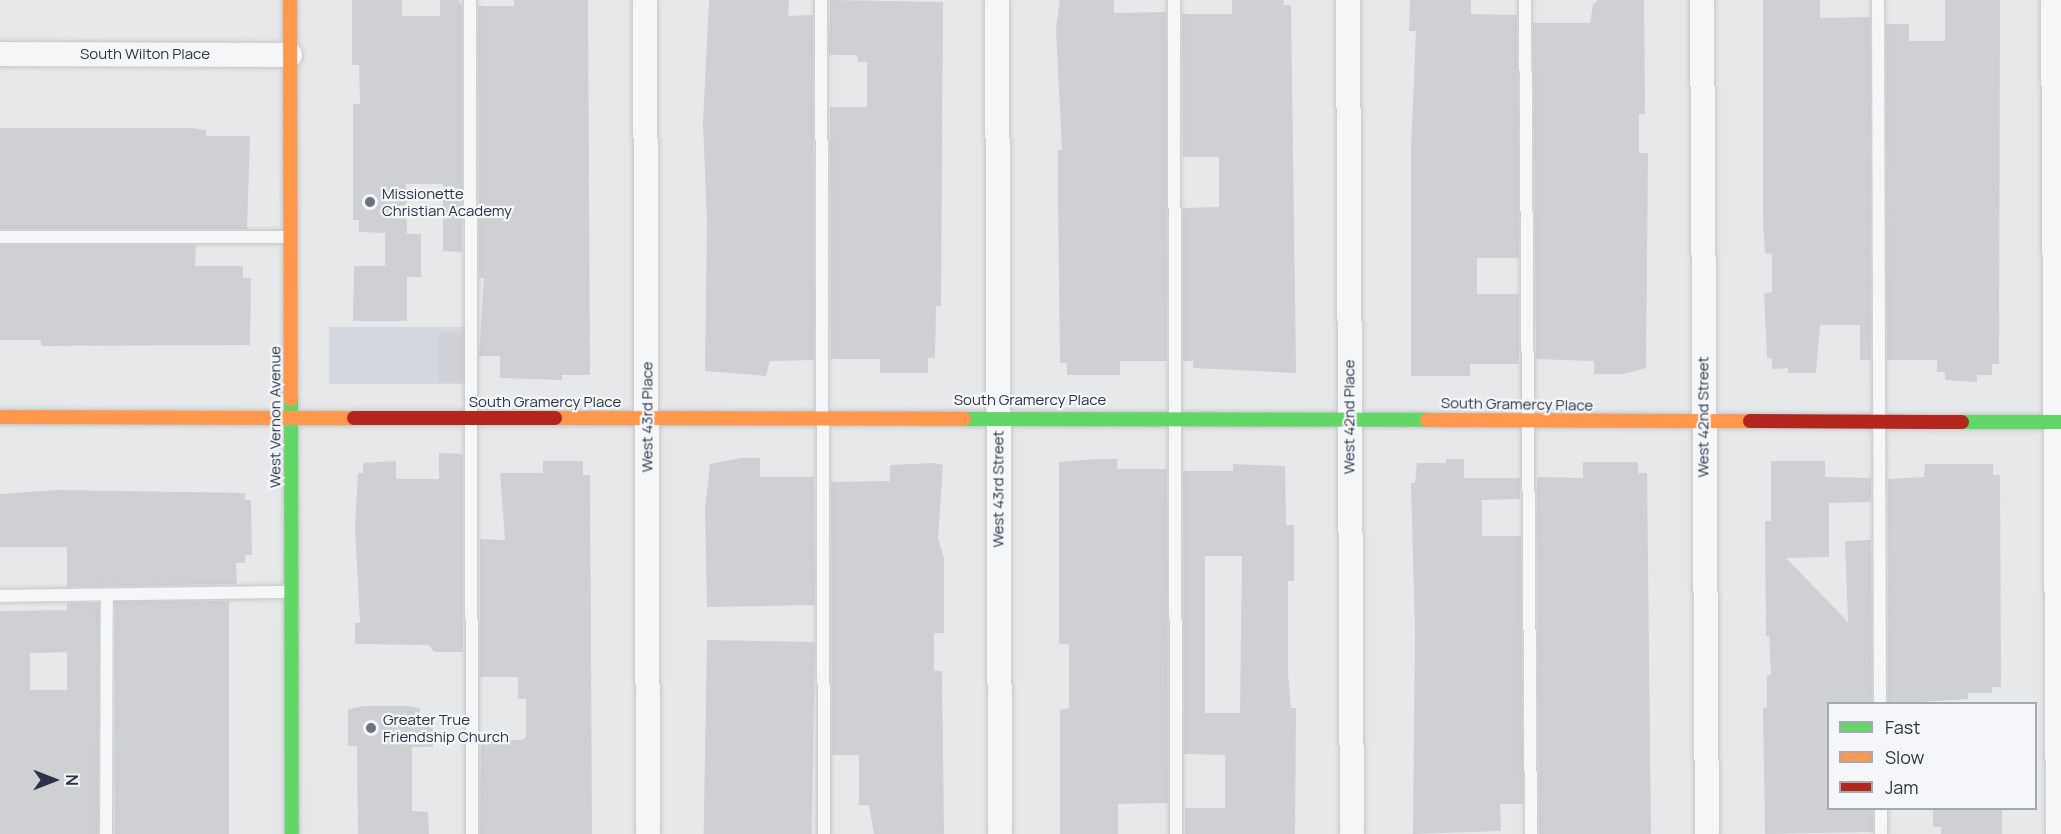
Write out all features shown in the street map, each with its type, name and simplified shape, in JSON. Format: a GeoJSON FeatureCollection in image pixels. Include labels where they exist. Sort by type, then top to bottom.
{"type":"FeatureCollection","features":[{"type":"Feature","properties":{"kind":"street","name":"West Vernon Avenue"},"geometry":{"type":"LineString","coordinates":[[290,0],[292,834]]}},
{"type":"Feature","properties":{"kind":"street","name":"West 43rd Place"},"geometry":{"type":"LineString","coordinates":[[645,0],[648,834]]}},
{"type":"Feature","properties":{"kind":"street","name":"West 43rd Street"},"geometry":{"type":"LineString","coordinates":[[997,0],[1000,834]]}},
{"type":"Feature","properties":{"kind":"street","name":"West 42nd Place"},"geometry":{"type":"LineString","coordinates":[[1348,0],[1352,834]]}},
{"type":"Feature","properties":{"kind":"street","name":"West 42nd Street"},"geometry":{"type":"LineString","coordinates":[[1702,0],[1707,834]]}},
{"type":"Feature","properties":{"kind":"street"},"geometry":{"type":"LineString","coordinates":[[2053,0],[2058,422],[2058,834]]}},
{"type":"Feature","properties":{"kind":"street","name":"South Wilton Place"},"geometry":{"type":"LineString","coordinates":[[0,54],[290,55]]}},
{"type":"Feature","properties":{"kind":"street","name":"South Gramercy Place"},"geometry":{"type":"LineString","coordinates":[[0,417],[647,419],[997,416],[1528,421],[2058,422]]}},
{"type":"Feature","properties":{"kind":"lane"},"geometry":{"type":"LineString","coordinates":[[470,0],[472,834]]}},
{"type":"Feature","properties":{"kind":"lane"},"geometry":{"type":"LineString","coordinates":[[820,0],[824,834]]}},
{"type":"Feature","properties":{"kind":"lane"},"geometry":{"type":"LineString","coordinates":[[1174,0],[1176,834]]}},
{"type":"Feature","properties":{"kind":"lane"},"geometry":{"type":"LineString","coordinates":[[1525,0],[1531,834]]}},
{"type":"Feature","properties":{"kind":"lane"},"geometry":{"type":"LineString","coordinates":[[1878,0],[1880,702]]}},
{"type":"Feature","properties":{"kind":"lane"},"geometry":{"type":"LineString","coordinates":[[0,237],[291,237]]}},
{"type":"Feature","properties":{"kind":"lane"},"geometry":{"type":"LineString","coordinates":[[0,596],[292,592]]}},
{"type":"Feature","properties":{"kind":"lane"},"geometry":{"type":"LineString","coordinates":[[106,834],[107,595]]}},
{"type":"Feature","properties":{"kind":"lane"},"geometry":{"type":"LineString","coordinates":[[1881,810],[1881,834]]}},
{"type":"Feature","properties":{"kind":"shaded area"},"geometry":{"type":"Polygon","coordinates":[[[329,327],[465,327],[465,384],[329,384],[329,327]]]}},
{"type":"Feature","properties":{"kind":"building"},"geometry":{"type":"Polygon","coordinates":[[[352,0],[402,0],[402,16],[440,16],[440,0],[458,0],[462,6],[462,252],[443,251],[443,184],[406,184],[407,234],[421,234],[421,277],[407,277],[407,321],[353,321],[354,266],[385,266],[385,233],[359,232],[359,220],[353,220],[353,104],[360,104],[359,65],[352,65],[352,0]]]}},
{"type":"Feature","properties":{"kind":"building"},"geometry":{"type":"Polygon","coordinates":[[[514,0],[588,0],[590,375],[562,375],[562,380],[500,378],[500,356],[479,356],[484,278],[479,278],[478,6],[514,6],[514,0]]]}},
{"type":"Feature","properties":{"kind":"building"},"geometry":{"type":"Polygon","coordinates":[[[709,0],[789,0],[788,16],[813,15],[814,360],[770,361],[766,376],[705,371],[707,222],[703,123],[709,0]]]}},
{"type":"Feature","properties":{"kind":"building"},"geometry":{"type":"Polygon","coordinates":[[[830,0],[943,2],[941,306],[936,306],[935,358],[928,358],[928,373],[880,373],[880,359],[831,359],[830,107],[867,107],[867,62],[858,62],[857,55],[829,55],[830,0]]]}},
{"type":"Feature","properties":{"kind":"building"},"geometry":{"type":"Polygon","coordinates":[[[1060,0],[1114,0],[1114,13],[1166,12],[1167,361],[1120,361],[1120,375],[1067,375],[1067,363],[1060,363],[1058,150],[1062,150],[1056,29],[1060,0]]]}},
{"type":"Feature","properties":{"kind":"building"},"geometry":{"type":"Polygon","coordinates":[[[1232,0],[1284,0],[1283,5],[1291,5],[1296,373],[1193,368],[1193,361],[1183,361],[1183,208],[1219,207],[1219,157],[1183,157],[1182,14],[1232,14],[1232,0]]]}},
{"type":"Feature","properties":{"kind":"building"},"geometry":{"type":"Polygon","coordinates":[[[1410,0],[1471,0],[1471,14],[1517,15],[1519,258],[1477,258],[1477,294],[1519,294],[1519,364],[1470,364],[1470,376],[1411,376],[1411,149],[1416,31],[1409,31],[1410,0]]]}},
{"type":"Feature","properties":{"kind":"building"},"geometry":{"type":"Polygon","coordinates":[[[1598,0],[1644,0],[1645,114],[1639,114],[1639,153],[1648,153],[1646,368],[1623,374],[1594,374],[1594,361],[1536,359],[1533,23],[1590,23],[1593,4],[1598,0]]]}},
{"type":"Feature","properties":{"kind":"building"},"geometry":{"type":"Polygon","coordinates":[[[1763,0],[1820,0],[1820,18],[1870,17],[1871,360],[1860,360],[1860,325],[1820,325],[1816,373],[1788,373],[1788,368],[1772,369],[1772,358],[1767,358],[1764,294],[1772,292],[1772,254],[1765,253],[1763,221],[1763,0]]]}},
{"type":"Feature","properties":{"kind":"building"},"geometry":{"type":"Polygon","coordinates":[[[1945,0],[2000,0],[1999,364],[1992,364],[1992,375],[1977,375],[1977,382],[1945,380],[1945,372],[1937,372],[1937,360],[1887,360],[1886,24],[1909,24],[1909,41],[1945,41],[1945,0]]]}},
{"type":"Feature","properties":{"kind":"building"},"geometry":{"type":"Polygon","coordinates":[[[0,128],[192,128],[206,130],[206,136],[250,136],[247,229],[0,229],[0,128]]]}},
{"type":"Feature","properties":{"kind":"building"},"geometry":{"type":"Polygon","coordinates":[[[0,245],[196,245],[195,266],[243,266],[243,278],[251,278],[250,345],[41,346],[41,340],[0,340],[0,245]]]}},
{"type":"Feature","properties":{"kind":"building"},"geometry":{"type":"Polygon","coordinates":[[[439,333],[463,333],[463,382],[439,382],[439,333]]]}},
{"type":"Feature","properties":{"kind":"building"},"geometry":{"type":"Polygon","coordinates":[[[439,453],[463,454],[463,652],[434,652],[429,645],[355,644],[355,623],[360,623],[355,527],[358,473],[363,473],[363,463],[396,461],[396,479],[439,479],[439,453]]]}},
{"type":"Feature","properties":{"kind":"building"},"geometry":{"type":"Polygon","coordinates":[[[741,458],[760,458],[760,477],[814,477],[815,605],[707,607],[705,510],[710,464],[741,458]]]}},
{"type":"Feature","properties":{"kind":"building"},"geometry":{"type":"Polygon","coordinates":[[[1117,459],[1117,469],[1167,469],[1168,803],[1118,804],[1118,834],[1060,834],[1060,710],[1069,708],[1069,644],[1059,644],[1059,462],[1117,459]]]}},
{"type":"Feature","properties":{"kind":"building"},"geometry":{"type":"Polygon","coordinates":[[[1446,459],[1464,459],[1464,478],[1520,478],[1520,499],[1482,500],[1482,536],[1521,536],[1523,804],[1500,804],[1501,831],[1413,834],[1415,632],[1411,483],[1415,483],[1417,463],[1446,463],[1446,459]]]}},
{"type":"Feature","properties":{"kind":"building"},"geometry":{"type":"Polygon","coordinates":[[[543,461],[583,461],[583,475],[590,475],[592,834],[480,834],[481,740],[522,740],[526,737],[526,699],[518,699],[518,677],[480,677],[480,539],[505,540],[500,473],[543,473],[543,461]]]}},
{"type":"Feature","properties":{"kind":"building"},"geometry":{"type":"Polygon","coordinates":[[[1771,461],[1825,461],[1825,477],[1871,478],[1871,502],[1829,503],[1829,557],[1786,558],[1848,622],[1845,541],[1871,540],[1872,702],[1827,702],[1827,810],[1873,810],[1873,832],[1765,834],[1763,708],[1767,708],[1767,675],[1771,675],[1769,636],[1766,636],[1765,521],[1771,521],[1771,461]]]}},
{"type":"Feature","properties":{"kind":"building"},"geometry":{"type":"Polygon","coordinates":[[[1583,462],[1638,462],[1638,473],[1647,473],[1651,834],[1539,834],[1537,477],[1583,478],[1583,462]]]}},
{"type":"Feature","properties":{"kind":"building"},"geometry":{"type":"Polygon","coordinates":[[[933,463],[943,465],[938,539],[944,558],[944,633],[934,633],[934,671],[942,671],[944,834],[874,834],[869,805],[859,805],[859,755],[832,755],[831,482],[890,481],[890,465],[933,463]]]}},
{"type":"Feature","properties":{"kind":"building"},"geometry":{"type":"Polygon","coordinates":[[[1233,464],[1285,466],[1286,525],[1294,525],[1294,581],[1288,581],[1288,674],[1291,708],[1296,708],[1295,834],[1185,834],[1185,808],[1225,808],[1225,755],[1184,754],[1183,471],[1233,471],[1233,464]],[[1205,556],[1205,713],[1240,713],[1242,556],[1205,556]]]}},
{"type":"Feature","properties":{"kind":"building"},"geometry":{"type":"Polygon","coordinates":[[[1925,464],[1993,464],[1993,475],[2000,475],[2001,687],[1992,687],[1992,693],[1968,693],[1968,699],[1888,702],[1888,479],[1924,477],[1925,464]]]}},
{"type":"Feature","properties":{"kind":"building"},"geometry":{"type":"Polygon","coordinates":[[[58,490],[245,493],[245,500],[251,500],[252,555],[245,555],[245,563],[236,563],[237,584],[67,587],[67,547],[0,547],[0,494],[58,490]]]}},
{"type":"Feature","properties":{"kind":"building"},"geometry":{"type":"Polygon","coordinates":[[[115,601],[229,601],[229,834],[115,834],[115,601]]]}},
{"type":"Feature","properties":{"kind":"building"},"geometry":{"type":"Polygon","coordinates":[[[67,603],[99,603],[98,834],[0,834],[0,611],[67,610],[67,603]],[[67,652],[30,653],[30,690],[67,690],[67,652]]]}},
{"type":"Feature","properties":{"kind":"building"},"geometry":{"type":"Polygon","coordinates":[[[707,640],[815,642],[812,834],[704,834],[707,640]]]}},
{"type":"Feature","properties":{"kind":"building"},"geometry":{"type":"Polygon","coordinates":[[[365,706],[409,706],[420,708],[420,715],[433,715],[433,747],[412,747],[412,811],[428,812],[429,834],[358,834],[357,746],[348,746],[348,709],[365,706]]]}},
{"type":"Feature","properties":{"kind":"building"},"geometry":{"type":"Polygon","coordinates":[[[1933,810],[2002,810],[2002,834],[1941,834],[1941,827],[1933,827],[1933,810]]]}},
{"type":"Feature","properties":{"kind":"traffic: fast"},"geometry":{"type":"LineString","coordinates":[[291,399],[292,834]]}},
{"type":"Feature","properties":{"kind":"traffic: fast"},"geometry":{"type":"LineString","coordinates":[[964,419],[1427,420]]}},
{"type":"Feature","properties":{"kind":"traffic: fast"},"geometry":{"type":"LineString","coordinates":[[1962,422],[2061,422]]}},
{"type":"Feature","properties":{"kind":"traffic: slow"},"geometry":{"type":"LineString","coordinates":[[290,0],[291,399]]}},
{"type":"Feature","properties":{"kind":"traffic: slow"},"geometry":{"type":"LineString","coordinates":[[0,417],[354,418]]}},
{"type":"Feature","properties":{"kind":"traffic: slow"},"geometry":{"type":"LineString","coordinates":[[555,418],[964,419]]}},
{"type":"Feature","properties":{"kind":"traffic: slow"},"geometry":{"type":"LineString","coordinates":[[1427,420],[1750,421]]}},
{"type":"Feature","properties":{"kind":"traffic: jam"},"geometry":{"type":"LineString","coordinates":[[354,418],[555,418]]}},
{"type":"Feature","properties":{"kind":"traffic: jam"},"geometry":{"type":"LineString","coordinates":[[1750,421],[1962,422]]}},
{"type":"Feature","properties":{"kind":"place","name":"Missionette Christian Academy"},"geometry":{"type":"Point","coordinates":[370,202]}},
{"type":"Feature","properties":{"kind":"place","name":"Greater True Friendship Church"},"geometry":{"type":"Point","coordinates":[371,728]}}]}
